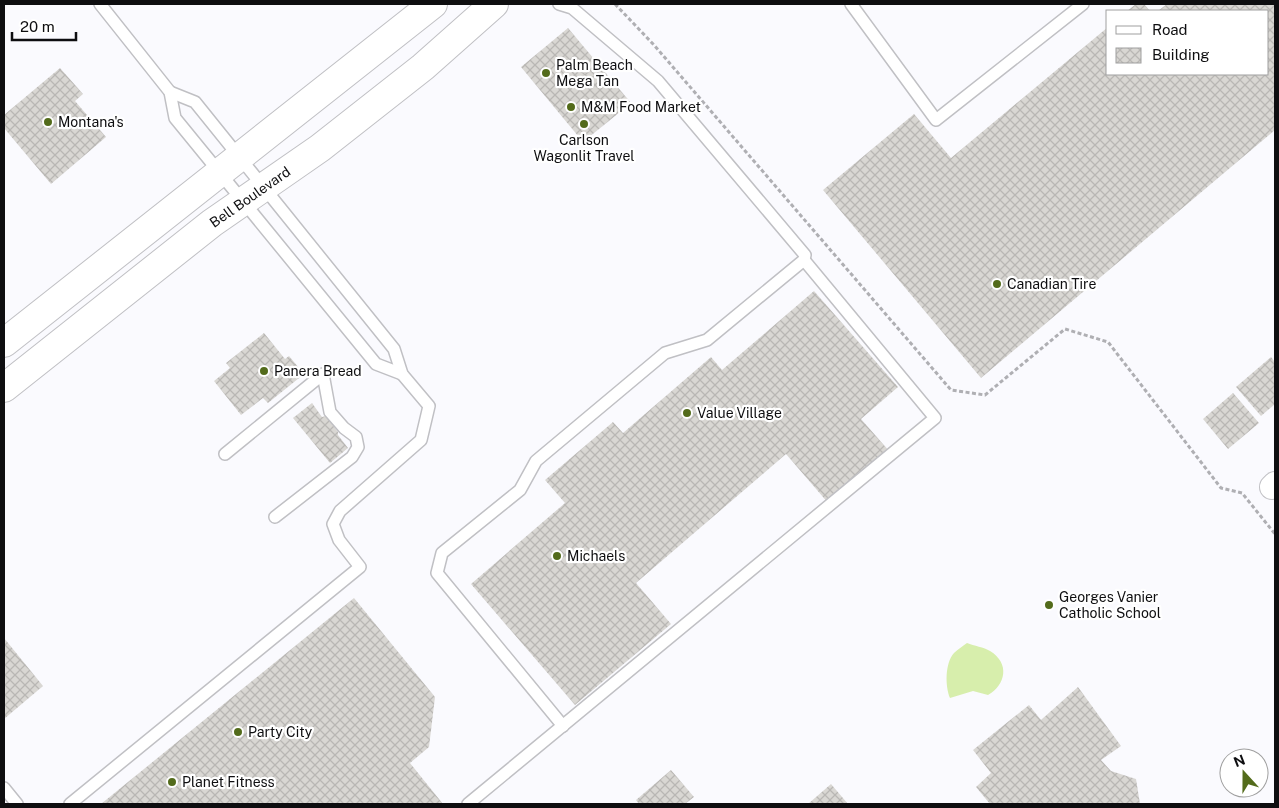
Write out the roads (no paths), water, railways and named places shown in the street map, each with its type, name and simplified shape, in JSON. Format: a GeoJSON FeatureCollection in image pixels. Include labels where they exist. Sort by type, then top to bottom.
{"type":"FeatureCollection","features":[{"type":"Feature","properties":{"kind":"main road"},"geometry":{"type":"LineString","coordinates":[[4,343],[433,4]]}},
{"type":"Feature","properties":{"kind":"main road","name":"Bell Boulevard"},"geometry":{"type":"LineString","coordinates":[[4,388],[204,229],[320,148],[423,67],[494,4]]}},
{"type":"Feature","properties":{"kind":"lane"},"geometry":{"type":"LineString","coordinates":[[100,4],[170,92],[175,118],[218,173],[376,364],[402,374]]}},
{"type":"Feature","properties":{"kind":"lane"},"geometry":{"type":"LineString","coordinates":[[468,804],[935,418],[804,260],[805,255],[658,81],[571,6],[558,4]]}},
{"type":"Feature","properties":{"kind":"lane"},"geometry":{"type":"LineString","coordinates":[[851,4],[936,120],[1083,4]]}},
{"type":"Feature","properties":{"kind":"lane"},"geometry":{"type":"LineString","coordinates":[[70,804],[360,567],[339,540],[333,524],[340,511],[421,440],[430,406],[402,374],[394,349],[240,156],[194,102],[170,92]]}},
{"type":"Feature","properties":{"kind":"lane"},"geometry":{"type":"LineString","coordinates":[[563,726],[438,573],[442,553],[520,490],[536,461],[665,352],[707,340],[804,260]]}},
{"type":"Feature","properties":{"kind":"lane"},"geometry":{"type":"LineString","coordinates":[[225,454],[323,374],[330,412],[344,428],[356,437],[358,447],[352,457],[275,517]]}},
{"type":"Feature","properties":{"kind":"lane"},"geometry":{"type":"LineString","coordinates":[[4,788],[17,804]]}},
{"type":"Feature","properties":{"kind":"place","name":"Palm Beach Mega Tan"},"geometry":{"type":"Point","coordinates":[546,73]}},
{"type":"Feature","properties":{"kind":"place","name":"M&M Food Market"},"geometry":{"type":"Point","coordinates":[571,107]}},
{"type":"Feature","properties":{"kind":"place","name":"Montana's"},"geometry":{"type":"Point","coordinates":[48,122]}},
{"type":"Feature","properties":{"kind":"place","name":"Carlson Wagonlit Travel"},"geometry":{"type":"Point","coordinates":[584,124]}},
{"type":"Feature","properties":{"kind":"place","name":"Canadian Tire"},"geometry":{"type":"Point","coordinates":[997,284]}},
{"type":"Feature","properties":{"kind":"place","name":"Panera Bread"},"geometry":{"type":"Point","coordinates":[264,371]}},
{"type":"Feature","properties":{"kind":"place","name":"Value Village"},"geometry":{"type":"Point","coordinates":[687,413]}},
{"type":"Feature","properties":{"kind":"place","name":"Michaels"},"geometry":{"type":"Point","coordinates":[557,556]}},
{"type":"Feature","properties":{"kind":"place","name":"Georges Vanier Catholic School"},"geometry":{"type":"Point","coordinates":[1049,605]}},
{"type":"Feature","properties":{"kind":"place","name":"Party City"},"geometry":{"type":"Point","coordinates":[238,732]}},
{"type":"Feature","properties":{"kind":"place","name":"Planet Fitness"},"geometry":{"type":"Point","coordinates":[172,782]}}]}
